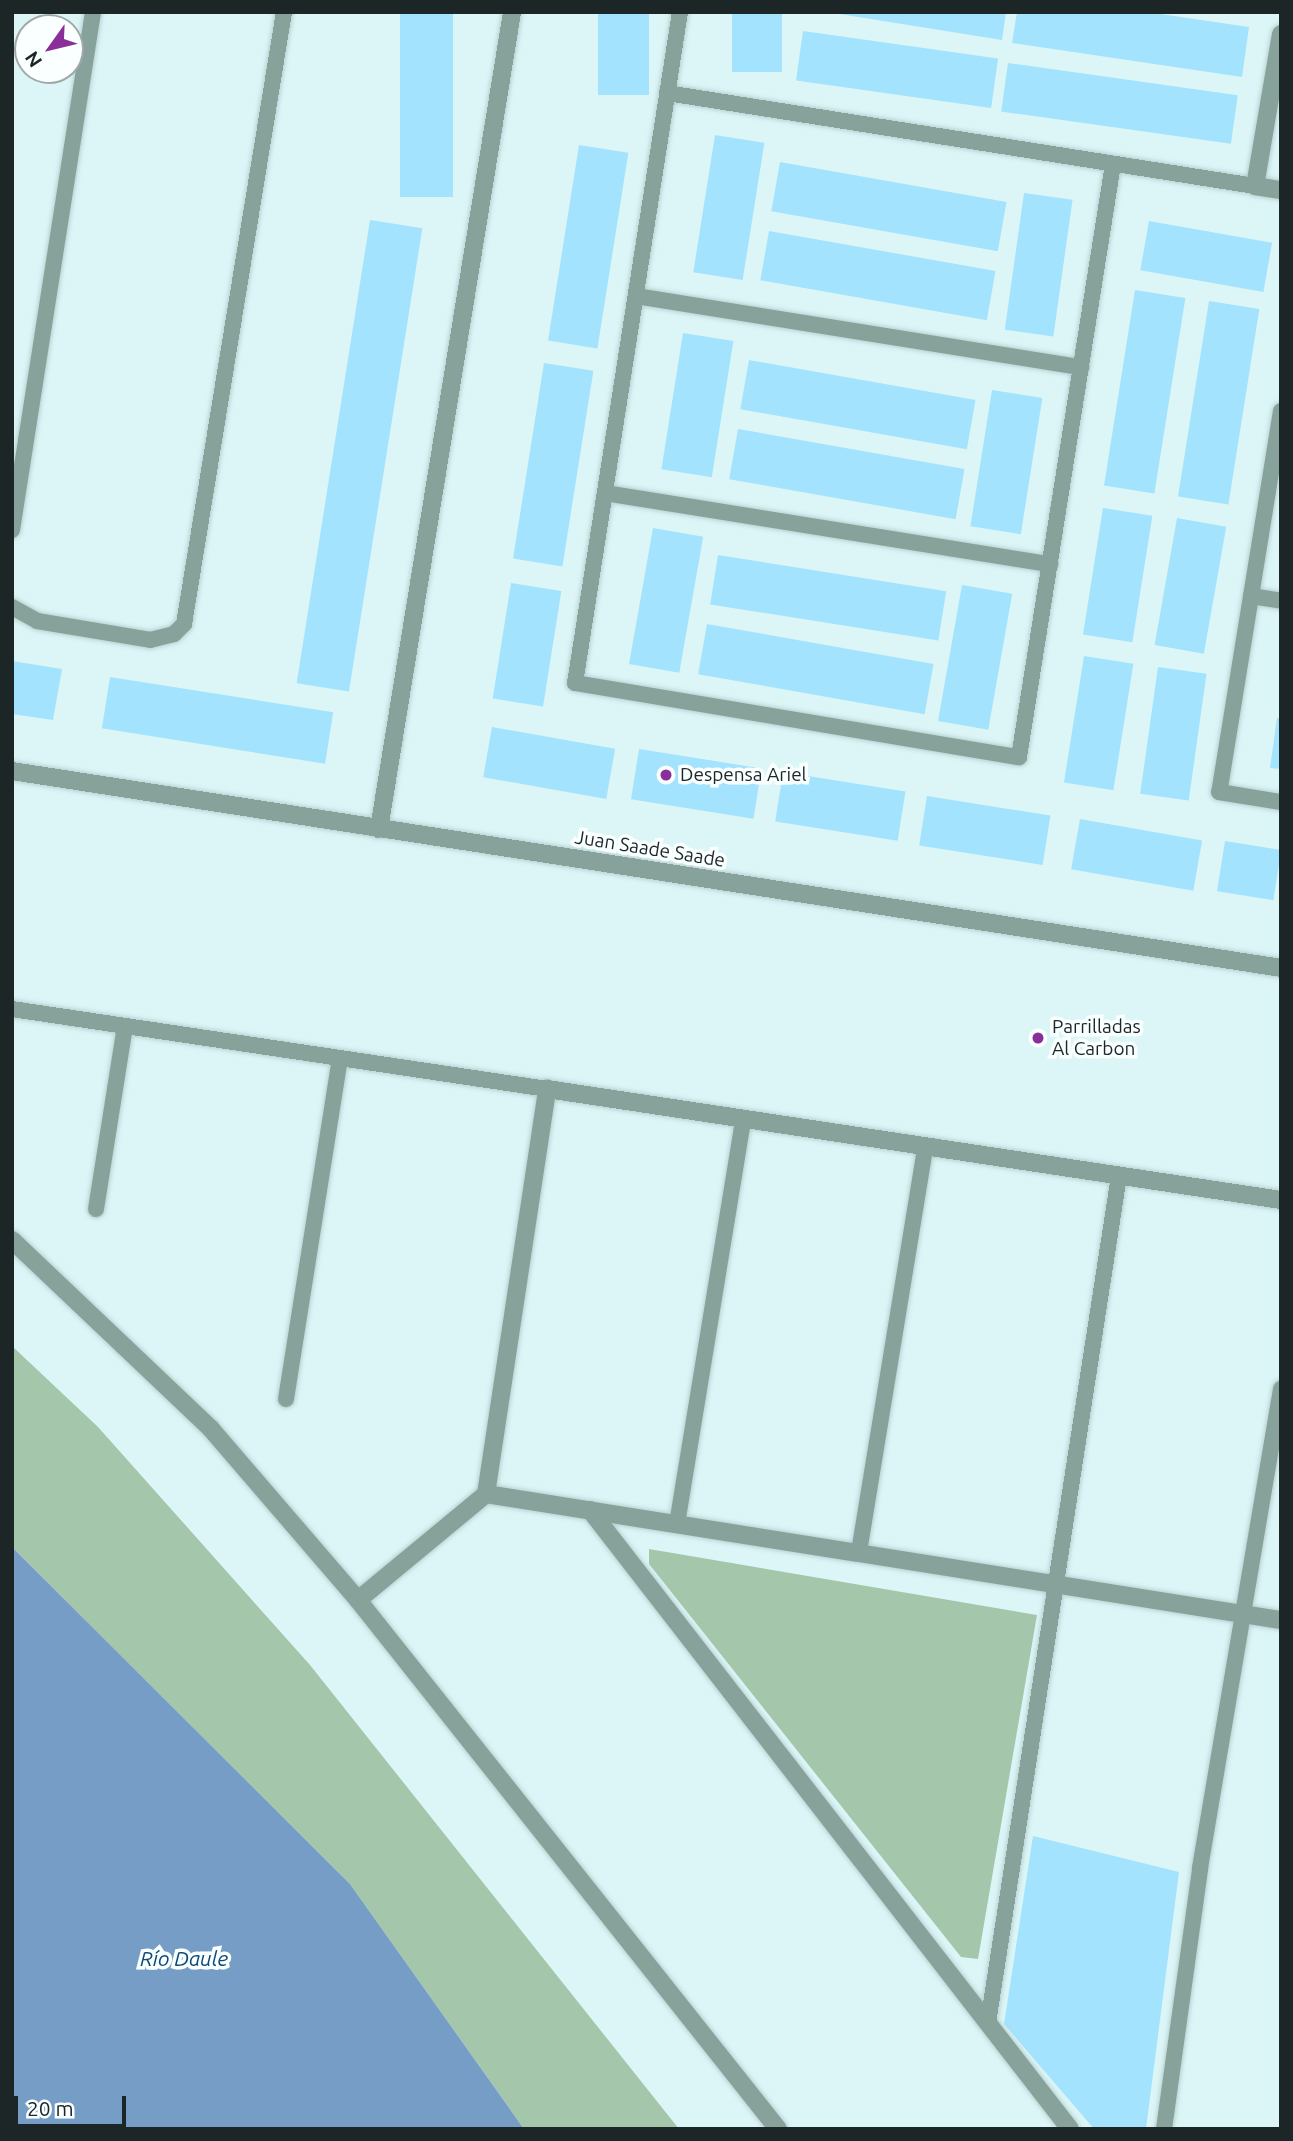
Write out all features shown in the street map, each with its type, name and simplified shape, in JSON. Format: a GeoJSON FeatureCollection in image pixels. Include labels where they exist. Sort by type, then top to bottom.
{"type":"FeatureCollection","features":[{"type":"Feature","properties":{"kind":"street"},"geometry":{"type":"LineString","coordinates":[[379,830],[512,12]]}},
{"type":"Feature","properties":{"kind":"street"},"geometry":{"type":"LineString","coordinates":[[1281,34],[1255,186],[1281,190]]}},
{"type":"Feature","properties":{"kind":"street","name":"Juan Saade Saade"},"geometry":{"type":"LineString","coordinates":[[12,771],[1281,968]]}},
{"type":"Feature","properties":{"kind":"street"},"geometry":{"type":"LineString","coordinates":[[358,1600],[486,1494],[547,1089],[1281,1200]]}},
{"type":"Feature","properties":{"kind":"street"},"geometry":{"type":"LineString","coordinates":[[12,1240],[211,1429],[358,1600],[778,2129]]}},
{"type":"Feature","properties":{"kind":"street"},"geometry":{"type":"LineString","coordinates":[[486,1494],[1281,1620]]}},
{"type":"Feature","properties":{"kind":"street"},"geometry":{"type":"LineString","coordinates":[[590,1510],[1070,2129]]}},
{"type":"Feature","properties":{"kind":"lane"},"geometry":{"type":"LineString","coordinates":[[12,530],[93,12]]}},
{"type":"Feature","properties":{"kind":"lane"},"geometry":{"type":"LineString","coordinates":[[12,607],[37,621],[150,640],[174,634],[184,624],[284,12]]}},
{"type":"Feature","properties":{"kind":"lane"},"geometry":{"type":"LineString","coordinates":[[680,12],[575,683],[1019,757],[1113,164]]}},
{"type":"Feature","properties":{"kind":"lane"},"geometry":{"type":"LineString","coordinates":[[667,93],[1255,186]]}},
{"type":"Feature","properties":{"kind":"lane"},"geometry":{"type":"LineString","coordinates":[[636,296],[1081,367]]}},
{"type":"Feature","properties":{"kind":"lane"},"geometry":{"type":"LineString","coordinates":[[1281,411],[1219,792],[1281,802]]}},
{"type":"Feature","properties":{"kind":"lane"},"geometry":{"type":"LineString","coordinates":[[605,493],[1050,564]]}},
{"type":"Feature","properties":{"kind":"lane"},"geometry":{"type":"LineString","coordinates":[[1251,596],[1281,601]]}},
{"type":"Feature","properties":{"kind":"lane"},"geometry":{"type":"LineString","coordinates":[[12,1009],[547,1089]]}},
{"type":"Feature","properties":{"kind":"lane"},"geometry":{"type":"LineString","coordinates":[[96,1209],[125,1026]]}},
{"type":"Feature","properties":{"kind":"lane"},"geometry":{"type":"LineString","coordinates":[[286,1399],[340,1059]]}},
{"type":"Feature","properties":{"kind":"lane"},"geometry":{"type":"LineString","coordinates":[[677,1524],[743,1119]]}},
{"type":"Feature","properties":{"kind":"lane"},"geometry":{"type":"LineString","coordinates":[[859,1552],[925,1147]]}},
{"type":"Feature","properties":{"kind":"lane"},"geometry":{"type":"LineString","coordinates":[[988,2023],[1119,1176]]}},
{"type":"Feature","properties":{"kind":"lane"},"geometry":{"type":"LineString","coordinates":[[1164,2129],[1241,1614],[1281,1389]]}},
{"type":"Feature","properties":{"kind":"green space"},"geometry":{"type":"Polygon","coordinates":[[[12,1346],[98,1427],[310,1665],[679,2129],[524,2129],[350,1884],[12,1547],[12,1346]]]}},
{"type":"Feature","properties":{"kind":"green space"},"geometry":{"type":"Polygon","coordinates":[[[649,1549],[1037,1615],[978,1959],[961,1957],[649,1564],[649,1549]]]}},
{"type":"Feature","properties":{"kind":"water","name":"Río Daule"},"geometry":{"type":"Polygon","coordinates":[[[12,1547],[350,1884],[524,2129],[12,2129],[12,1547]]]}},
{"type":"Feature","properties":{"kind":"building"},"geometry":{"type":"Polygon","coordinates":[[[400,12],[453,12],[453,197],[400,197],[400,12]]]}},
{"type":"Feature","properties":{"kind":"building"},"geometry":{"type":"Polygon","coordinates":[[[598,12],[649,12],[649,95],[598,95],[598,12]]]}},
{"type":"Feature","properties":{"kind":"building"},"geometry":{"type":"Polygon","coordinates":[[[732,12],[782,12],[782,72],[732,72],[732,12]]]}},
{"type":"Feature","properties":{"kind":"building"},"geometry":{"type":"Polygon","coordinates":[[[827,12],[1006,12],[1002,40],[827,12]]]}},
{"type":"Feature","properties":{"kind":"building"},"geometry":{"type":"Polygon","coordinates":[[[1017,12],[1147,12],[1249,27],[1242,77],[1012,43],[1017,12]]]}},
{"type":"Feature","properties":{"kind":"building"},"geometry":{"type":"Polygon","coordinates":[[[803,31],[998,58],[991,108],[796,81],[803,31]]]}},
{"type":"Feature","properties":{"kind":"building"},"geometry":{"type":"Polygon","coordinates":[[[1008,63],[1238,95],[1231,144],[1001,112],[1008,63]]]}},
{"type":"Feature","properties":{"kind":"building"},"geometry":{"type":"Polygon","coordinates":[[[715,135],[764,143],[743,280],[693,272],[715,135]]]}},
{"type":"Feature","properties":{"kind":"building"},"geometry":{"type":"Polygon","coordinates":[[[579,145],[628,153],[597,348],[548,341],[579,145]]]}},
{"type":"Feature","properties":{"kind":"building"},"geometry":{"type":"Polygon","coordinates":[[[780,162],[1007,202],[998,251],[771,211],[780,162]]]}},
{"type":"Feature","properties":{"kind":"building"},"geometry":{"type":"Polygon","coordinates":[[[1024,193],[1073,200],[1053,336],[1005,330],[1024,193]]]}},
{"type":"Feature","properties":{"kind":"building"},"geometry":{"type":"Polygon","coordinates":[[[370,220],[422,228],[349,692],[297,683],[370,220]]]}},
{"type":"Feature","properties":{"kind":"building"},"geometry":{"type":"Polygon","coordinates":[[[1149,221],[1272,243],[1263,292],[1140,270],[1149,221]]]}},
{"type":"Feature","properties":{"kind":"building"},"geometry":{"type":"Polygon","coordinates":[[[769,231],[996,271],[987,320],[760,280],[769,231]]]}},
{"type":"Feature","properties":{"kind":"building"},"geometry":{"type":"Polygon","coordinates":[[[1135,290],[1185,298],[1154,494],[1104,486],[1135,290]]]}},
{"type":"Feature","properties":{"kind":"building"},"geometry":{"type":"Polygon","coordinates":[[[1209,301],[1259,309],[1228,505],[1178,497],[1209,301]]]}},
{"type":"Feature","properties":{"kind":"building"},"geometry":{"type":"Polygon","coordinates":[[[683,333],[733,341],[712,477],[661,469],[683,333]]]}},
{"type":"Feature","properties":{"kind":"building"},"geometry":{"type":"Polygon","coordinates":[[[749,360],[976,400],[967,449],[740,409],[749,360]]]}},
{"type":"Feature","properties":{"kind":"building"},"geometry":{"type":"Polygon","coordinates":[[[544,363],[593,371],[562,566],[513,559],[544,363]]]}},
{"type":"Feature","properties":{"kind":"building"},"geometry":{"type":"Polygon","coordinates":[[[992,390],[1042,398],[1021,534],[970,526],[992,390]]]}},
{"type":"Feature","properties":{"kind":"building"},"geometry":{"type":"Polygon","coordinates":[[[738,429],[965,469],[956,519],[729,479],[738,429]]]}},
{"type":"Feature","properties":{"kind":"building"},"geometry":{"type":"Polygon","coordinates":[[[1103,508],[1152,516],[1132,642],[1083,634],[1103,508]]]}},
{"type":"Feature","properties":{"kind":"building"},"geometry":{"type":"Polygon","coordinates":[[[1177,518],[1226,527],[1204,654],[1155,645],[1177,518]]]}},
{"type":"Feature","properties":{"kind":"building"},"geometry":{"type":"Polygon","coordinates":[[[653,528],[703,537],[679,673],[629,664],[653,528]]]}},
{"type":"Feature","properties":{"kind":"building"},"geometry":{"type":"Polygon","coordinates":[[[718,555],[946,591],[938,641],[710,604],[718,555]]]}},
{"type":"Feature","properties":{"kind":"building"},"geometry":{"type":"Polygon","coordinates":[[[511,583],[561,591],[543,707],[493,699],[511,583]]]}},
{"type":"Feature","properties":{"kind":"building"},"geometry":{"type":"Polygon","coordinates":[[[962,585],[1012,594],[988,730],[938,721],[962,585]]]}},
{"type":"Feature","properties":{"kind":"building"},"geometry":{"type":"Polygon","coordinates":[[[707,624],[934,664],[925,714],[698,674],[707,624]]]}},
{"type":"Feature","properties":{"kind":"building"},"geometry":{"type":"Polygon","coordinates":[[[1084,656],[1133,664],[1113,790],[1064,782],[1084,656]]]}},
{"type":"Feature","properties":{"kind":"building"},"geometry":{"type":"Polygon","coordinates":[[[12,661],[62,669],[53,720],[12,714],[12,661]]]}},
{"type":"Feature","properties":{"kind":"building"},"geometry":{"type":"Polygon","coordinates":[[[1158,667],[1207,674],[1189,801],[1140,794],[1158,667]]]}},
{"type":"Feature","properties":{"kind":"building"},"geometry":{"type":"Polygon","coordinates":[[[110,677],[333,712],[325,764],[102,728],[110,677]]]}},
{"type":"Feature","properties":{"kind":"building"},"geometry":{"type":"Polygon","coordinates":[[[1277,718],[1281,719],[1281,769],[1270,768],[1277,718]]]}},
{"type":"Feature","properties":{"kind":"building"},"geometry":{"type":"Polygon","coordinates":[[[492,727],[615,749],[606,799],[483,777],[492,727]]]}},
{"type":"Feature","properties":{"kind":"building"},"geometry":{"type":"Polygon","coordinates":[[[639,749],[761,768],[753,819],[631,799],[639,749]]]}},
{"type":"Feature","properties":{"kind":"building"},"geometry":{"type":"Polygon","coordinates":[[[783,772],[905,791],[898,841],[775,821],[783,772]]]}},
{"type":"Feature","properties":{"kind":"building"},"geometry":{"type":"Polygon","coordinates":[[[927,796],[1050,816],[1043,865],[919,845],[927,796]]]}},
{"type":"Feature","properties":{"kind":"building"},"geometry":{"type":"Polygon","coordinates":[[[1080,819],[1202,841],[1193,891],[1071,869],[1080,819]]]}},
{"type":"Feature","properties":{"kind":"building"},"geometry":{"type":"Polygon","coordinates":[[[1225,841],[1281,850],[1273,900],[1217,891],[1225,841]]]}},
{"type":"Feature","properties":{"kind":"building"},"geometry":{"type":"Polygon","coordinates":[[[1033,1836],[1179,1872],[1146,2129],[1094,2129],[1004,2024],[1033,1836]]]}},
{"type":"Feature","properties":{"kind":"place","name":"Despensa Ariel"},"geometry":{"type":"Point","coordinates":[666,775]}},
{"type":"Feature","properties":{"kind":"place","name":"Parrilladas Al Carbon"},"geometry":{"type":"Point","coordinates":[1038,1038]}}]}
